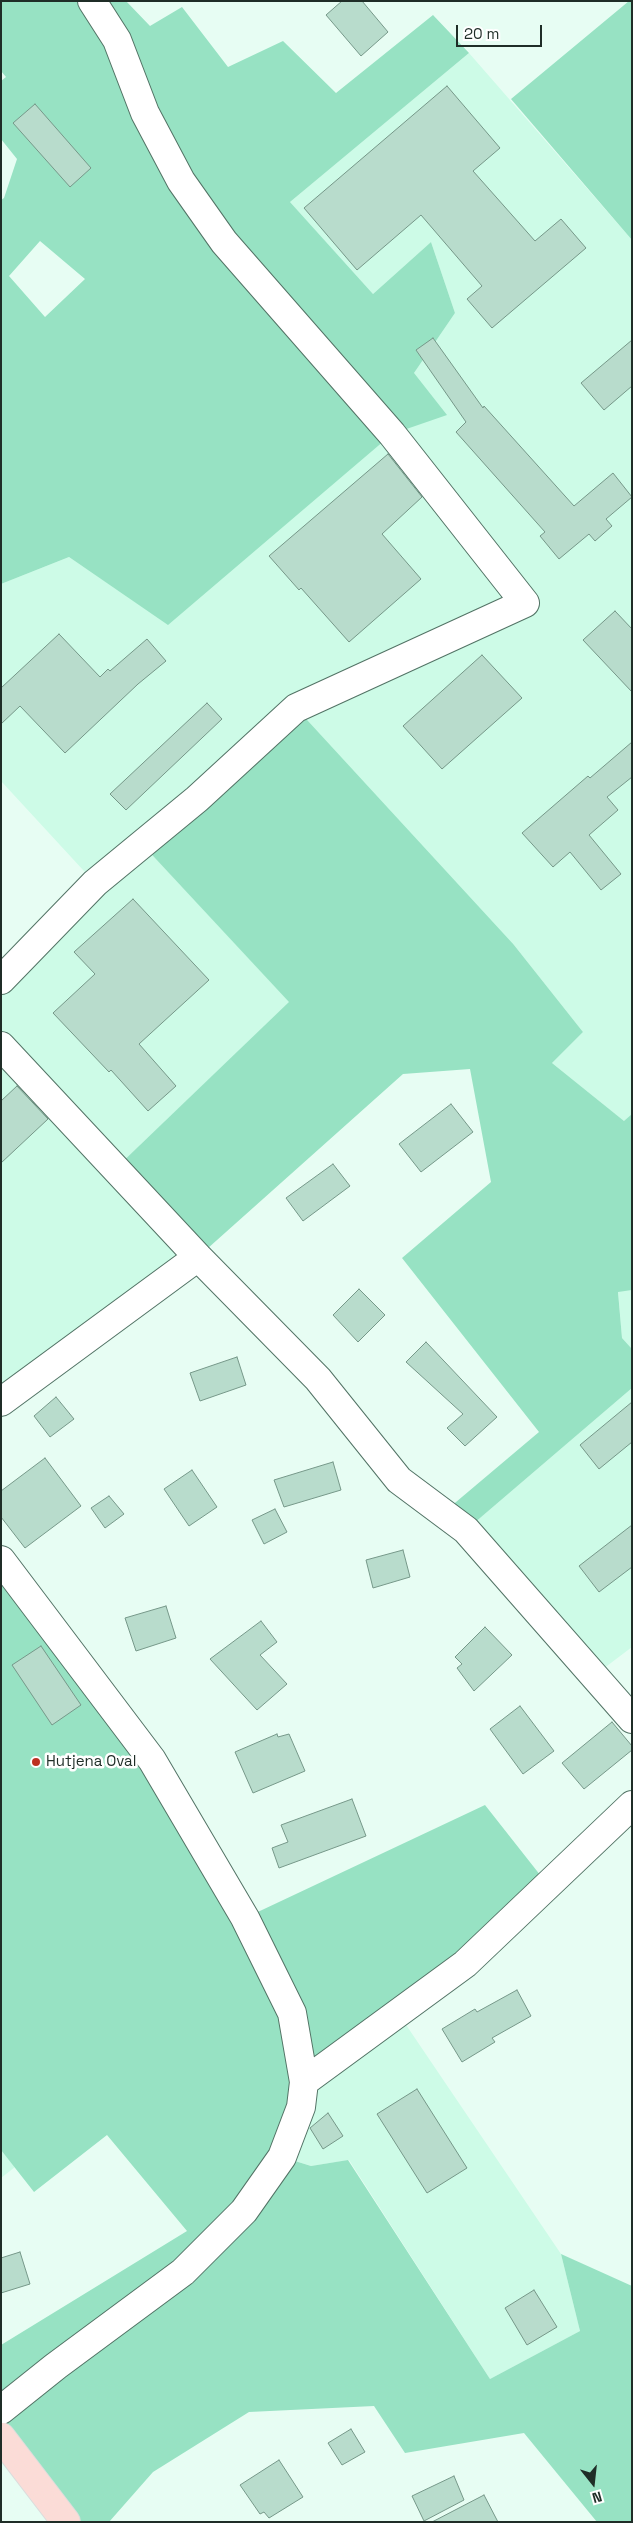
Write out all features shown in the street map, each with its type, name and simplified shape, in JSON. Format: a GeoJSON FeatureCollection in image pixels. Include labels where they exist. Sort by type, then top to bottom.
{"type":"FeatureCollection","features":[{"type":"Feature","properties":{"kind":"main road"},"geometry":{"type":"LineString","coordinates":[[1,2436],[66,2522]]}},
{"type":"Feature","properties":{"kind":"street"},"geometry":{"type":"LineString","coordinates":[[1,980],[95,883],[198,799],[296,708],[525,603],[392,434],[218,234],[181,181],[145,113],[118,40],[92,1]]}},
{"type":"Feature","properties":{"kind":"street"},"geometry":{"type":"LineString","coordinates":[[1,1046],[198,1257],[318,1379],[399,1480],[466,1530],[632,1719]]}},
{"type":"Feature","properties":{"kind":"street"},"geometry":{"type":"LineString","coordinates":[[1,1402],[198,1257]]}},
{"type":"Feature","properties":{"kind":"street"},"geometry":{"type":"LineString","coordinates":[[1,1560],[152,1760],[246,1918],[292,2013],[304,2082],[301,2107],[282,2157],[244,2211],[183,2272],[56,2366],[1,2410]]}},
{"type":"Feature","properties":{"kind":"street"},"geometry":{"type":"LineString","coordinates":[[304,2082],[466,1964],[632,1805]]}},
{"type":"Feature","properties":{"kind":"shaded area"},"geometry":{"type":"Polygon","coordinates":[[[1,1],[126,1],[150,26],[182,7],[228,67],[283,41],[336,93],[433,15],[469,53],[290,202],[373,294],[431,242],[455,313],[414,373],[447,415],[392,434],[168,625],[69,557],[1,584],[1,200],[4,198],[17,159],[1,139],[1,81],[6,77],[1,71],[1,1]],[[40,241],[9,276],[45,317],[85,279],[40,241]]]}},
{"type":"Feature","properties":{"kind":"shaded area"},"geometry":{"type":"Polygon","coordinates":[[[629,1],[632,1],[632,240],[511,99],[629,1]]]}},
{"type":"Feature","properties":{"kind":"shaded area"},"geometry":{"type":"Polygon","coordinates":[[[469,53],[632,240],[632,1114],[625,1122],[552,1063],[583,1032],[514,945],[141,843],[290,1002],[115,1169],[198,1257],[1,1402],[1,980],[95,883],[1,781],[1,584],[69,557],[168,624],[414,373],[455,313],[431,242],[373,294],[290,202],[469,53]]]}},
{"type":"Feature","properties":{"kind":"shaded area"},"geometry":{"type":"Polygon","coordinates":[[[296,708],[514,945],[583,1032],[552,1063],[624,1121],[632,1114],[632,1290],[618,1292],[622,1338],[632,1349],[632,1388],[466,1530],[443,1513],[539,1432],[402,1258],[491,1182],[470,1069],[403,1074],[198,1257],[115,1169],[289,1002],[141,843],[296,708]]]}},
{"type":"Feature","properties":{"kind":"shaded area"},"geometry":{"type":"Polygon","coordinates":[[[632,1290],[632,1349],[622,1338],[618,1291],[632,1290]]]}},
{"type":"Feature","properties":{"kind":"shaded area"},"geometry":{"type":"Polygon","coordinates":[[[632,1388],[632,1647],[595,1675],[466,1530],[632,1388]]]}},
{"type":"Feature","properties":{"kind":"shaded area"},"geometry":{"type":"Polygon","coordinates":[[[1,1560],[245,1918],[485,1805],[548,1885],[304,2082],[282,2157],[311,2166],[348,2160],[490,2379],[580,2331],[561,2254],[632,2286],[632,2522],[597,2522],[524,2433],[405,2453],[374,2406],[249,2412],[153,2472],[109,2522],[66,2522],[1,2437],[1,2345],[187,2231],[107,2135],[34,2192],[1,2150],[1,1560]]]}},
{"type":"Feature","properties":{"kind":"shaded area"},"geometry":{"type":"Polygon","coordinates":[[[398,2013],[561,2254],[580,2331],[490,2379],[349,2160],[311,2166],[282,2157],[304,2082],[398,2013]]]}},
{"type":"Feature","properties":{"kind":"shaded area"},"geometry":{"type":"Polygon","coordinates":[[[1,2150],[15,2167],[1,2178],[1,2150]]]}},
{"type":"Feature","properties":{"kind":"building"},"geometry":{"type":"Polygon","coordinates":[[[342,1],[362,1],[388,32],[361,56],[326,15],[342,1]]]}},
{"type":"Feature","properties":{"kind":"building"},"geometry":{"type":"Polygon","coordinates":[[[447,86],[500,148],[473,171],[535,241],[561,219],[586,248],[492,328],[467,299],[482,286],[421,215],[357,270],[304,208],[447,86]]]}},
{"type":"Feature","properties":{"kind":"building"},"geometry":{"type":"Polygon","coordinates":[[[35,104],[91,168],[70,187],[13,123],[35,104]]]}},
{"type":"Feature","properties":{"kind":"building"},"geometry":{"type":"Polygon","coordinates":[[[433,338],[483,408],[484,406],[574,506],[613,473],[632,497],[606,519],[612,526],[595,541],[589,534],[559,559],[540,536],[545,532],[456,432],[466,422],[416,350],[433,338]]]}},
{"type":"Feature","properties":{"kind":"building"},"geometry":{"type":"Polygon","coordinates":[[[632,340],[632,386],[604,410],[581,383],[632,340]]]}},
{"type":"Feature","properties":{"kind":"building"},"geometry":{"type":"Polygon","coordinates":[[[388,454],[422,497],[382,534],[421,579],[349,642],[301,588],[299,590],[269,556],[388,454]]]}},
{"type":"Feature","properties":{"kind":"building"},"geometry":{"type":"Polygon","coordinates":[[[615,611],[632,629],[632,692],[583,640],[615,611]]]}},
{"type":"Feature","properties":{"kind":"building"},"geometry":{"type":"Polygon","coordinates":[[[59,634],[100,677],[108,669],[110,671],[147,639],[166,661],[138,684],[65,753],[20,706],[1,724],[1,688],[59,634]]]}},
{"type":"Feature","properties":{"kind":"building"},"geometry":{"type":"Polygon","coordinates":[[[482,655],[522,698],[442,769],[403,726],[482,655]]]}},
{"type":"Feature","properties":{"kind":"building"},"geometry":{"type":"Polygon","coordinates":[[[207,703],[222,719],[126,810],[110,794],[207,703]]]}},
{"type":"Feature","properties":{"kind":"building"},"geometry":{"type":"Polygon","coordinates":[[[632,742],[632,777],[607,797],[618,810],[589,835],[621,874],[601,890],[570,852],[553,867],[522,833],[588,776],[590,778],[632,742]]]}},
{"type":"Feature","properties":{"kind":"building"},"geometry":{"type":"Polygon","coordinates":[[[133,899],[209,980],[139,1044],[176,1086],[148,1111],[111,1070],[109,1072],[53,1013],[95,974],[74,952],[133,899]]]}},
{"type":"Feature","properties":{"kind":"building"},"geometry":{"type":"Polygon","coordinates":[[[17,1086],[48,1119],[1,1163],[1,1101],[17,1086]]]}},
{"type":"Feature","properties":{"kind":"building"},"geometry":{"type":"Polygon","coordinates":[[[451,1104],[473,1132],[421,1172],[399,1144],[451,1104]]]}},
{"type":"Feature","properties":{"kind":"building"},"geometry":{"type":"Polygon","coordinates":[[[333,1164],[350,1186],[303,1221],[286,1198],[333,1164]]]}},
{"type":"Feature","properties":{"kind":"building"},"geometry":{"type":"Polygon","coordinates":[[[359,1289],[385,1315],[358,1342],[333,1315],[359,1289]]]}},
{"type":"Feature","properties":{"kind":"building"},"geometry":{"type":"Polygon","coordinates":[[[426,1342],[497,1417],[465,1446],[447,1428],[463,1414],[406,1362],[426,1342]]]}},
{"type":"Feature","properties":{"kind":"building"},"geometry":{"type":"Polygon","coordinates":[[[237,1357],[246,1385],[200,1401],[190,1373],[237,1357]]]}},
{"type":"Feature","properties":{"kind":"building"},"geometry":{"type":"Polygon","coordinates":[[[56,1397],[74,1419],[50,1437],[34,1416],[56,1397]]]}},
{"type":"Feature","properties":{"kind":"building"},"geometry":{"type":"Polygon","coordinates":[[[632,1402],[632,1442],[599,1469],[580,1445],[632,1402]]]}},
{"type":"Feature","properties":{"kind":"building"},"geometry":{"type":"Polygon","coordinates":[[[45,1458],[81,1506],[25,1548],[1,1517],[1,1491],[45,1458]]]}},
{"type":"Feature","properties":{"kind":"building"},"geometry":{"type":"Polygon","coordinates":[[[333,1462],[341,1490],[284,1507],[274,1480],[333,1462]]]}},
{"type":"Feature","properties":{"kind":"building"},"geometry":{"type":"Polygon","coordinates":[[[192,1470],[217,1507],[189,1526],[164,1489],[192,1470]]]}},
{"type":"Feature","properties":{"kind":"building"},"geometry":{"type":"Polygon","coordinates":[[[109,1496],[124,1514],[105,1528],[91,1508],[109,1496]]]}},
{"type":"Feature","properties":{"kind":"building"},"geometry":{"type":"Polygon","coordinates":[[[275,1509],[287,1532],[264,1544],[252,1520],[275,1509]]]}},
{"type":"Feature","properties":{"kind":"building"},"geometry":{"type":"Polygon","coordinates":[[[632,1525],[632,1567],[599,1592],[579,1566],[632,1525]]]}},
{"type":"Feature","properties":{"kind":"building"},"geometry":{"type":"Polygon","coordinates":[[[403,1550],[410,1577],[373,1588],[366,1560],[403,1550]]]}},
{"type":"Feature","properties":{"kind":"building"},"geometry":{"type":"Polygon","coordinates":[[[166,1606],[176,1638],[136,1651],[125,1618],[166,1606]]]}},
{"type":"Feature","properties":{"kind":"building"},"geometry":{"type":"Polygon","coordinates":[[[261,1621],[277,1642],[260,1655],[287,1684],[257,1710],[210,1659],[261,1621]]]}},
{"type":"Feature","properties":{"kind":"building"},"geometry":{"type":"Polygon","coordinates":[[[485,1627],[512,1655],[474,1691],[457,1668],[462,1664],[455,1657],[485,1627]]]}},
{"type":"Feature","properties":{"kind":"building"},"geometry":{"type":"Polygon","coordinates":[[[41,1646],[81,1705],[52,1725],[12,1665],[41,1646]]]}},
{"type":"Feature","properties":{"kind":"building"},"geometry":{"type":"Polygon","coordinates":[[[520,1706],[554,1751],[523,1774],[490,1729],[520,1706]]]}},
{"type":"Feature","properties":{"kind":"building"},"geometry":{"type":"Polygon","coordinates":[[[612,1722],[632,1746],[632,1750],[584,1789],[562,1763],[612,1722]]]}},
{"type":"Feature","properties":{"kind":"building"},"geometry":{"type":"Polygon","coordinates":[[[277,1734],[278,1737],[289,1734],[305,1771],[253,1793],[235,1752],[277,1734]]]}},
{"type":"Feature","properties":{"kind":"building"},"geometry":{"type":"Polygon","coordinates":[[[352,1799],[366,1836],[279,1868],[272,1848],[288,1842],[281,1825],[352,1799]]]}},
{"type":"Feature","properties":{"kind":"building"},"geometry":{"type":"Polygon","coordinates":[[[517,1990],[531,2016],[492,2038],[495,2042],[462,2062],[442,2029],[475,2009],[477,2012],[517,1990]]]}},
{"type":"Feature","properties":{"kind":"building"},"geometry":{"type":"Polygon","coordinates":[[[417,2089],[467,2168],[427,2193],[377,2114],[417,2089]]]}},
{"type":"Feature","properties":{"kind":"building"},"geometry":{"type":"Polygon","coordinates":[[[328,2113],[343,2136],[323,2149],[310,2128],[328,2113]]]}},
{"type":"Feature","properties":{"kind":"building"},"geometry":{"type":"Polygon","coordinates":[[[20,2252],[30,2284],[1,2293],[1,2258],[20,2252]]]}},
{"type":"Feature","properties":{"kind":"building"},"geometry":{"type":"Polygon","coordinates":[[[534,2290],[557,2327],[527,2345],[505,2308],[534,2290]]]}},
{"type":"Feature","properties":{"kind":"building"},"geometry":{"type":"Polygon","coordinates":[[[351,2429],[365,2452],[342,2465],[328,2443],[351,2429]]]}},
{"type":"Feature","properties":{"kind":"building"},"geometry":{"type":"Polygon","coordinates":[[[279,2460],[303,2497],[269,2518],[264,2512],[260,2514],[240,2485],[279,2460]]]}},
{"type":"Feature","properties":{"kind":"building"},"geometry":{"type":"Polygon","coordinates":[[[454,2476],[464,2500],[424,2521],[412,2496],[454,2476]]]}},
{"type":"Feature","properties":{"kind":"building"},"geometry":{"type":"Polygon","coordinates":[[[484,2495],[498,2522],[432,2522],[484,2495]]]}},
{"type":"Feature","properties":{"kind":"place","name":"Hutjena Oval"},"geometry":{"type":"Point","coordinates":[36,1762]}}]}
